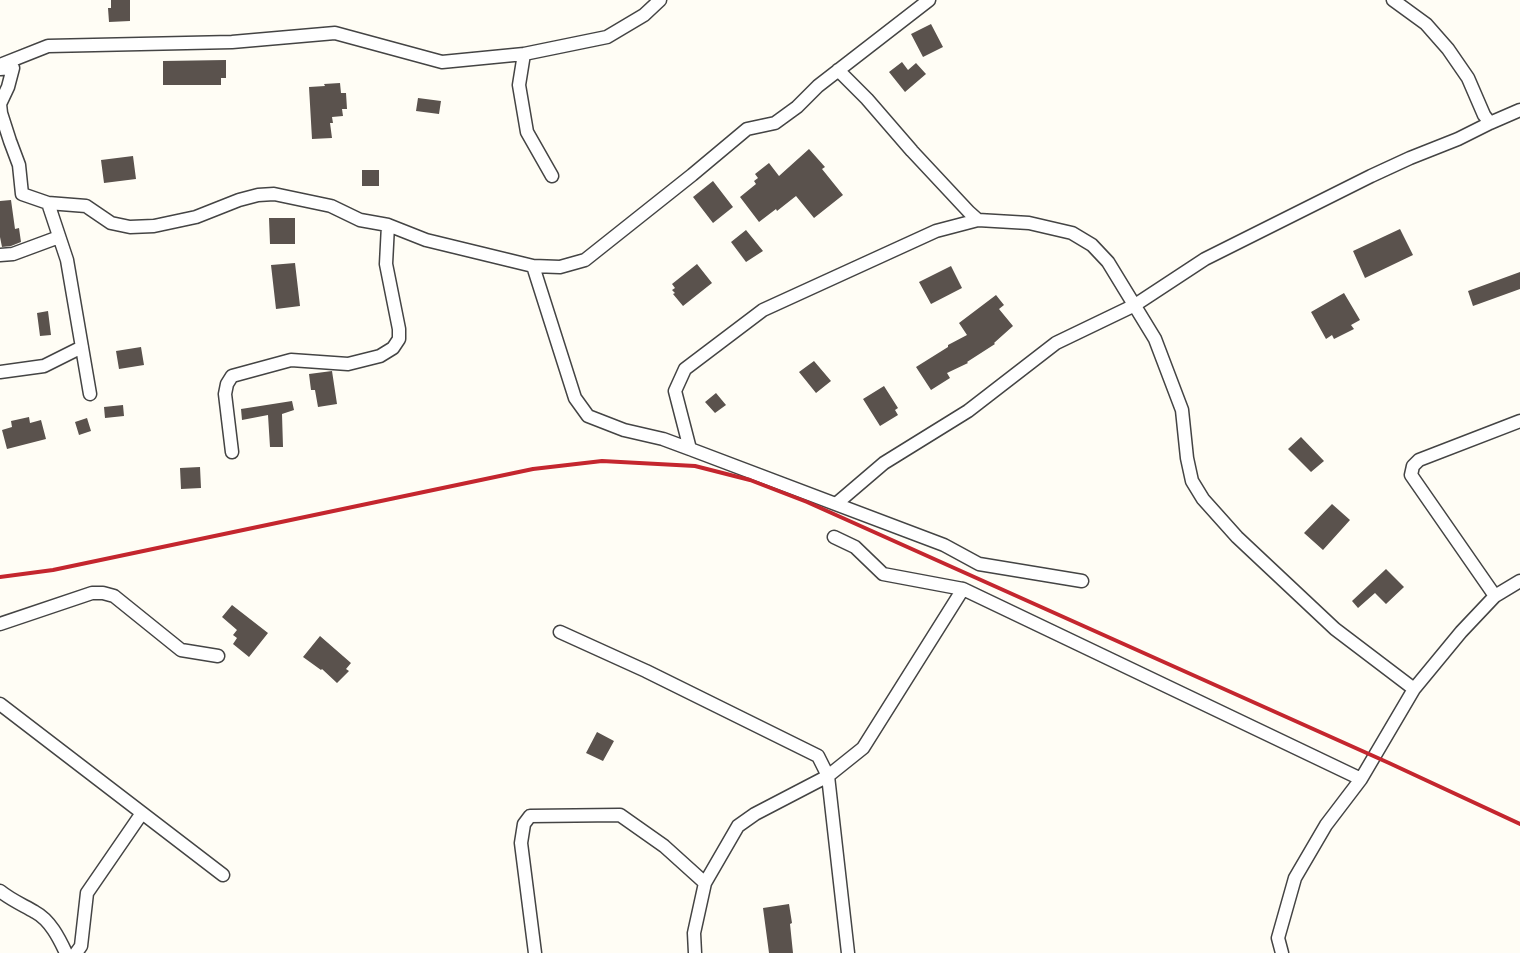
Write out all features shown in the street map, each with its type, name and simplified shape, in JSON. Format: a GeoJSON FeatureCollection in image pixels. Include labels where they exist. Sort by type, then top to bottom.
{"type":"FeatureCollection","features":[{"type":"Feature","properties":{"kind":"street"},"geometry":{"type":"LineString","coordinates":[[0,65],[48,46],[232,42],[336,33],[442,62],[524,54],[607,37],[644,15],[660,0]]}},
{"type":"Feature","properties":{"kind":"street"},"geometry":{"type":"LineString","coordinates":[[0,68],[13,68],[8,87],[0,104],[1,113],[19,165],[22,194],[48,203],[86,206],[111,223],[130,227],[154,226],[196,217],[239,200],[258,195],[274,194],[331,206],[360,220],[388,226],[426,240],[533,266],[560,267],[585,260],[747,129],[775,123],[797,107],[818,86],[838,70],[929,0]]}},
{"type":"Feature","properties":{"kind":"street"},"geometry":{"type":"LineString","coordinates":[[1393,0],[1426,24],[1448,49],[1468,78],[1484,116],[1490,123]]}},
{"type":"Feature","properties":{"kind":"street"},"geometry":{"type":"LineString","coordinates":[[524,54],[519,85],[527,132],[552,176]]}},
{"type":"Feature","properties":{"kind":"street"},"geometry":{"type":"LineString","coordinates":[[838,70],[867,99],[912,152],[978,220]]}},
{"type":"Feature","properties":{"kind":"street"},"geometry":{"type":"LineString","coordinates":[[836,504],[884,463],[968,411],[1056,343],[1135,305],[1205,259],[1371,176],[1520,110]]}},
{"type":"Feature","properties":{"kind":"street"},"geometry":{"type":"LineString","coordinates":[[48,203],[67,260],[90,394]]}},
{"type":"Feature","properties":{"kind":"street"},"geometry":{"type":"LineString","coordinates":[[690,449],[675,391],[685,369],[763,310],[936,231],[978,220],[1029,223],[1072,233],[1092,245],[1108,262],[1154,339],[1182,410],[1187,458],[1192,481],[1203,499],[1237,537],[1335,629],[1414,689]]}},
{"type":"Feature","properties":{"kind":"street"},"geometry":{"type":"LineString","coordinates":[[232,452],[226,394],[227,384],[232,376],[291,360],[348,364],[380,356],[393,348],[399,340],[399,329],[386,264],[388,226]]}},
{"type":"Feature","properties":{"kind":"street"},"geometry":{"type":"LineString","coordinates":[[0,255],[13,254],[59,237]]}},
{"type":"Feature","properties":{"kind":"street"},"geometry":{"type":"LineString","coordinates":[[533,266],[575,398],[588,416],[624,430],[663,439],[836,504],[944,545],[979,564],[1082,581]]}},
{"type":"Feature","properties":{"kind":"street"},"geometry":{"type":"LineString","coordinates":[[0,372],[44,366],[82,347]]}},
{"type":"Feature","properties":{"kind":"street"},"geometry":{"type":"LineString","coordinates":[[1496,596],[1411,475],[1413,466],[1419,460],[1520,421]]}},
{"type":"Feature","properties":{"kind":"street"},"geometry":{"type":"LineString","coordinates":[[834,537],[855,547],[883,574],[963,589],[1361,780]]}},
{"type":"Feature","properties":{"kind":"street"},"geometry":{"type":"LineString","coordinates":[[1282,953],[1278,938],[1295,878],[1326,825],[1361,780],[1414,689],[1461,632],[1496,596],[1520,581]]}},
{"type":"Feature","properties":{"kind":"street"},"geometry":{"type":"LineString","coordinates":[[695,953],[694,933],[705,883],[738,826],[755,814],[828,776],[863,748],[963,589]]}},
{"type":"Feature","properties":{"kind":"street"},"geometry":{"type":"LineString","coordinates":[[0,624],[92,593],[103,593],[114,596],[181,650],[218,656]]}},
{"type":"Feature","properties":{"kind":"street"},"geometry":{"type":"LineString","coordinates":[[560,632],[646,671],[818,756],[828,776],[848,953]]}},
{"type":"Feature","properties":{"kind":"street"},"geometry":{"type":"LineString","coordinates":[[0,704],[223,875]]}},
{"type":"Feature","properties":{"kind":"street"},"geometry":{"type":"LineString","coordinates":[[76,953],[81,946],[87,893],[142,813]]}},
{"type":"Feature","properties":{"kind":"street"},"geometry":{"type":"LineString","coordinates":[[535,953],[521,843],[524,824],[530,816],[620,814],[664,846],[705,883]]}},
{"type":"Feature","properties":{"kind":"street"},"geometry":{"type":"LineString","coordinates":[[0,891],[46,920],[61,941],[66,953]]}},
{"type":"Feature","properties":{"kind":"building"},"geometry":{"type":"Polygon","coordinates":[[[111,0],[130,0],[130,21],[109,22],[108,8],[111,8],[111,0]]]}},
{"type":"Feature","properties":{"kind":"building"},"geometry":{"type":"Polygon","coordinates":[[[931,24],[943,47],[923,57],[911,34],[931,24]]]}},
{"type":"Feature","properties":{"kind":"building"},"geometry":{"type":"Polygon","coordinates":[[[226,60],[226,78],[221,78],[221,85],[163,85],[163,61],[226,60]]]}},
{"type":"Feature","properties":{"kind":"building"},"geometry":{"type":"Polygon","coordinates":[[[902,62],[908,70],[916,63],[926,74],[905,92],[889,72],[902,62]]]}},
{"type":"Feature","properties":{"kind":"building"},"geometry":{"type":"Polygon","coordinates":[[[340,83],[341,93],[346,93],[347,109],[342,109],[343,116],[332,117],[333,123],[330,123],[332,138],[312,139],[309,87],[340,83]]]}},
{"type":"Feature","properties":{"kind":"building"},"geometry":{"type":"Polygon","coordinates":[[[418,98],[441,101],[439,114],[416,111],[418,98]]]}},
{"type":"Feature","properties":{"kind":"building"},"geometry":{"type":"Polygon","coordinates":[[[809,149],[825,167],[822,169],[843,195],[814,218],[796,196],[759,222],[740,197],[756,184],[754,181],[758,178],[755,174],[769,163],[779,176],[809,149]]]}},
{"type":"Feature","properties":{"kind":"building"},"geometry":{"type":"Polygon","coordinates":[[[133,156],[136,179],[104,183],[101,160],[133,156]]]}},
{"type":"Feature","properties":{"kind":"building"},"geometry":{"type":"Polygon","coordinates":[[[362,170],[379,170],[379,186],[362,186],[362,170]]]}},
{"type":"Feature","properties":{"kind":"building"},"geometry":{"type":"Polygon","coordinates":[[[713,181],[733,207],[713,223],[693,197],[713,181]]]}},
{"type":"Feature","properties":{"kind":"building"},"geometry":{"type":"Polygon","coordinates":[[[11,200],[15,229],[19,228],[21,242],[2,247],[0,237],[0,201],[11,200]]]}},
{"type":"Feature","properties":{"kind":"building"},"geometry":{"type":"Polygon","coordinates":[[[269,218],[295,218],[295,244],[270,244],[269,218]]]}},
{"type":"Feature","properties":{"kind":"building"},"geometry":{"type":"Polygon","coordinates":[[[1400,229],[1413,255],[1365,278],[1353,251],[1400,229]]]}},
{"type":"Feature","properties":{"kind":"building"},"geometry":{"type":"Polygon","coordinates":[[[746,230],[763,251],[746,262],[731,242],[746,230]]]}},
{"type":"Feature","properties":{"kind":"building"},"geometry":{"type":"Polygon","coordinates":[[[295,263],[300,306],[276,309],[271,265],[295,263]]]}},
{"type":"Feature","properties":{"kind":"building"},"geometry":{"type":"Polygon","coordinates":[[[697,264],[712,283],[683,306],[673,294],[675,293],[672,290],[675,288],[672,284],[697,264]]]}},
{"type":"Feature","properties":{"kind":"building"},"geometry":{"type":"Polygon","coordinates":[[[951,266],[962,288],[931,304],[919,282],[951,266]]]}},
{"type":"Feature","properties":{"kind":"building"},"geometry":{"type":"Polygon","coordinates":[[[1520,272],[1520,289],[1473,306],[1468,291],[1520,272]]]}},
{"type":"Feature","properties":{"kind":"building"},"geometry":{"type":"Polygon","coordinates":[[[1344,293],[1360,320],[1351,325],[1354,329],[1334,339],[1332,335],[1326,339],[1311,312],[1344,293]]]}},
{"type":"Feature","properties":{"kind":"building"},"geometry":{"type":"Polygon","coordinates":[[[996,295],[1004,305],[999,309],[1013,326],[995,344],[968,363],[947,373],[950,378],[931,390],[916,367],[948,347],[948,345],[967,335],[959,323],[996,295]]]}},
{"type":"Feature","properties":{"kind":"building"},"geometry":{"type":"Polygon","coordinates":[[[48,311],[51,335],[40,336],[37,313],[48,311]]]}},
{"type":"Feature","properties":{"kind":"building"},"geometry":{"type":"Polygon","coordinates":[[[141,347],[144,365],[119,369],[116,351],[141,347]]]}},
{"type":"Feature","properties":{"kind":"building"},"geometry":{"type":"Polygon","coordinates":[[[814,361],[831,381],[816,393],[799,372],[814,361]]]}},
{"type":"Feature","properties":{"kind":"building"},"geometry":{"type":"Polygon","coordinates":[[[332,371],[337,404],[318,407],[315,390],[311,390],[309,374],[332,371]]]}},
{"type":"Feature","properties":{"kind":"building"},"geometry":{"type":"Polygon","coordinates":[[[884,386],[898,408],[895,410],[898,415],[880,426],[863,399],[884,386]]]}},
{"type":"Feature","properties":{"kind":"building"},"geometry":{"type":"Polygon","coordinates":[[[716,393],[726,405],[715,413],[705,402],[716,393]]]}},
{"type":"Feature","properties":{"kind":"building"},"geometry":{"type":"Polygon","coordinates":[[[292,401],[294,410],[282,414],[283,447],[270,447],[268,415],[242,420],[241,409],[292,401]]]}},
{"type":"Feature","properties":{"kind":"building"},"geometry":{"type":"Polygon","coordinates":[[[123,405],[124,416],[105,418],[104,407],[123,405]]]}},
{"type":"Feature","properties":{"kind":"building"},"geometry":{"type":"Polygon","coordinates":[[[29,417],[30,423],[41,420],[46,439],[7,449],[2,430],[12,427],[11,421],[29,417]]]}},
{"type":"Feature","properties":{"kind":"building"},"geometry":{"type":"Polygon","coordinates":[[[87,418],[91,431],[79,435],[75,422],[87,418]]]}},
{"type":"Feature","properties":{"kind":"building"},"geometry":{"type":"Polygon","coordinates":[[[1301,437],[1324,461],[1311,472],[1288,449],[1301,437]]]}},
{"type":"Feature","properties":{"kind":"building"},"geometry":{"type":"Polygon","coordinates":[[[200,467],[201,488],[181,489],[180,468],[200,467]]]}},
{"type":"Feature","properties":{"kind":"building"},"geometry":{"type":"Polygon","coordinates":[[[1332,504],[1350,520],[1323,550],[1304,533],[1332,504]]]}},
{"type":"Feature","properties":{"kind":"building"},"geometry":{"type":"Polygon","coordinates":[[[1386,569],[1404,587],[1386,604],[1375,593],[1358,608],[1352,601],[1386,569]]]}},
{"type":"Feature","properties":{"kind":"building"},"geometry":{"type":"Polygon","coordinates":[[[232,605],[268,633],[249,657],[233,644],[237,638],[233,635],[237,630],[222,617],[232,605]]]}},
{"type":"Feature","properties":{"kind":"building"},"geometry":{"type":"Polygon","coordinates":[[[320,636],[351,663],[346,669],[349,671],[337,683],[322,669],[303,657],[320,636]]]}},
{"type":"Feature","properties":{"kind":"building"},"geometry":{"type":"Polygon","coordinates":[[[597,732],[614,741],[603,761],[586,753],[597,732]]]}},
{"type":"Feature","properties":{"kind":"building"},"geometry":{"type":"Polygon","coordinates":[[[789,904],[793,953],[769,953],[763,908],[789,904]]]}},
{"type":"Feature","properties":{"kind":"railway"},"geometry":{"type":"LineString","coordinates":[[0,577],[53,570],[533,469],[602,461],[695,466],[750,480],[807,502],[1389,763],[1520,824]]}}]}
